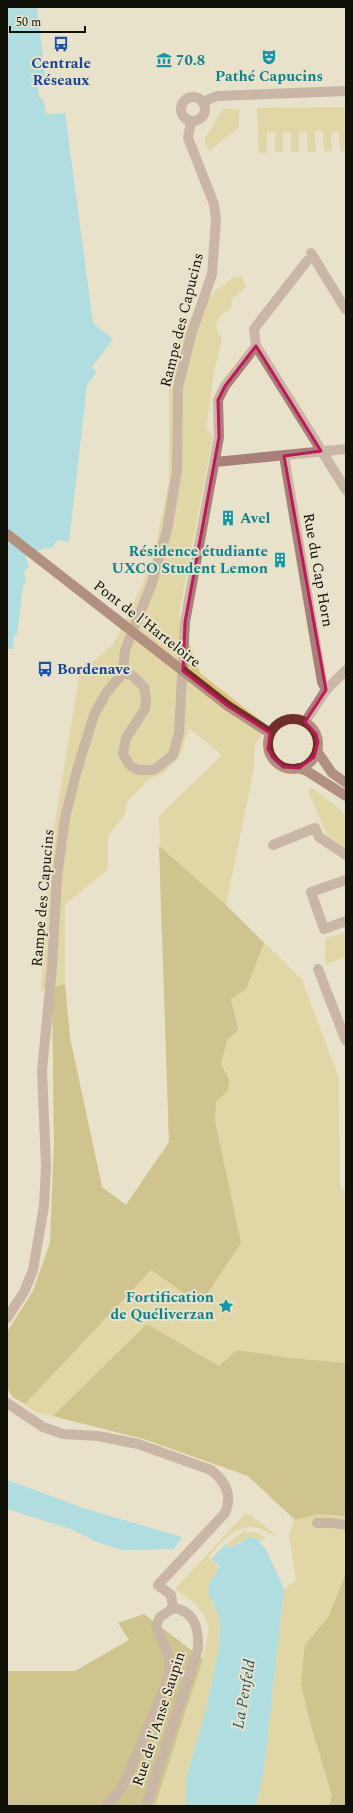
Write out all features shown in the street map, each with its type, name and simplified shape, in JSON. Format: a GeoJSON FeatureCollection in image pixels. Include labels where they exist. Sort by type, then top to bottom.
{"type":"FeatureCollection","features":[{"type":"Feature","properties":{"kind":"main road","name":"Pont de l'Harteloire"},"geometry":{"type":"LineString","coordinates":[[7,534],[228,706],[270,733]]}},
{"type":"Feature","properties":{"kind":"main road"},"geometry":{"type":"LineString","coordinates":[[285,720],[298,720],[305,722],[316,734],[318,742],[317,751],[310,762],[299,768],[291,769],[283,767],[271,756],[268,749],[270,733],[279,723],[285,720]]}},
{"type":"Feature","properties":{"kind":"main road"},"geometry":{"type":"LineString","coordinates":[[317,751],[325,764],[345,780]]}},
{"type":"Feature","properties":{"kind":"main road"},"geometry":{"type":"LineString","coordinates":[[299,768],[307,771],[346,796]]}},
{"type":"Feature","properties":{"kind":"street"},"geometry":{"type":"LineString","coordinates":[[203,102],[217,96],[346,91]]}},
{"type":"Feature","properties":{"kind":"street"},"geometry":{"type":"LineString","coordinates":[[193,97],[200,99],[203,102],[205,110],[199,120],[191,121],[182,114],[183,103],[185,100],[193,97]]}},
{"type":"Feature","properties":{"kind":"street","name":"Rampe des Capucins"},"geometry":{"type":"LineString","coordinates":[[7,1318],[24,1292],[33,1270],[44,1206],[46,1166],[42,1071],[52,967],[57,877],[65,818],[77,770],[94,715],[106,693],[123,673],[125,650],[152,583],[167,530],[177,471],[178,388],[191,335],[212,274],[215,240],[214,204],[188,138],[191,121]]}},
{"type":"Feature","properties":{"kind":"street"},"geometry":{"type":"LineString","coordinates":[[346,310],[309,257],[254,328],[256,346],[346,490]]}},
{"type":"Feature","properties":{"kind":"street"},"geometry":{"type":"LineString","coordinates":[[123,673],[133,676],[144,687],[146,700],[145,709],[126,738],[124,754],[132,767],[139,770],[154,770],[173,755],[180,733],[185,622],[193,572],[215,462],[220,426],[218,400],[225,386],[256,346]]}},
{"type":"Feature","properties":{"kind":"street"},"geometry":{"type":"LineString","coordinates":[[215,462],[346,449]]}},
{"type":"Feature","properties":{"kind":"street","name":"Rue du Cap Horn"},"geometry":{"type":"LineString","coordinates":[[284,456],[322,682],[326,690]]}},
{"type":"Feature","properties":{"kind":"street"},"geometry":{"type":"LineString","coordinates":[[305,722],[326,690],[346,670]]}},
{"type":"Feature","properties":{"kind":"street"},"geometry":{"type":"LineString","coordinates":[[272,845],[315,828],[319,837],[346,855]]}},
{"type":"Feature","properties":{"kind":"street"},"geometry":{"type":"LineString","coordinates":[[346,880],[311,892],[324,929],[346,921]]}},
{"type":"Feature","properties":{"kind":"street"},"geometry":{"type":"LineString","coordinates":[[318,969],[346,1041]]}},
{"type":"Feature","properties":{"kind":"street"},"geometry":{"type":"LineString","coordinates":[[7,1403],[43,1426],[63,1434],[98,1436],[138,1444],[211,1470],[219,1476],[224,1483],[229,1499],[225,1513],[158,1585],[171,1595],[173,1608],[160,1617],[156,1626],[169,1656],[170,1667],[168,1679],[127,1777],[118,1793],[107,1806]]}},
{"type":"Feature","properties":{"kind":"street"},"geometry":{"type":"LineString","coordinates":[[317,1523],[346,1525]]}},
{"type":"Feature","properties":{"kind":"street","name":"Rue de l'Anse Saupin"},"geometry":{"type":"LineString","coordinates":[[146,1806],[198,1649],[199,1638],[194,1621],[184,1611],[173,1608]]}},
{"type":"Feature","properties":{"kind":"highlighted area"},"geometry":{"type":"Polygon","coordinates":[[[256,346],[321,451],[284,456],[326,690],[305,722],[316,734],[318,742],[314,757],[299,768],[283,767],[273,758],[268,749],[270,733],[228,706],[183,671],[185,622],[219,437],[218,400],[225,386],[256,346]]]}},
{"type":"Feature","properties":{"kind":"shaded area"},"geometry":{"type":"Polygon","coordinates":[[[346,107],[346,151],[340,151],[339,131],[331,132],[332,151],[324,151],[323,131],[315,131],[316,152],[308,152],[307,131],[299,132],[299,152],[291,152],[291,132],[283,132],[283,152],[275,152],[275,133],[267,132],[267,153],[259,153],[257,108],[346,107]]]}},
{"type":"Feature","properties":{"kind":"shaded area"},"geometry":{"type":"Polygon","coordinates":[[[223,109],[239,109],[239,127],[209,151],[204,140],[223,109]]]}},
{"type":"Feature","properties":{"kind":"shaded area"},"geometry":{"type":"Polygon","coordinates":[[[241,276],[246,287],[232,298],[231,310],[222,314],[217,321],[217,330],[222,338],[214,373],[206,429],[213,436],[179,614],[200,673],[268,726],[255,744],[253,773],[226,905],[302,980],[339,1078],[340,1188],[346,1192],[346,1806],[256,1806],[264,1769],[284,1589],[296,1581],[289,1536],[295,1519],[248,1476],[144,1439],[36,1412],[13,1397],[7,1388],[7,1332],[33,1291],[50,1243],[54,1145],[52,988],[41,991],[48,865],[80,672],[113,645],[142,585],[155,549],[169,480],[169,379],[180,329],[215,291],[234,277],[241,276]],[[189,728],[180,756],[164,773],[149,779],[127,802],[125,814],[108,836],[108,869],[65,904],[65,984],[70,1038],[102,1187],[126,1205],[169,1142],[159,816],[222,755],[189,728]]]}},
{"type":"Feature","properties":{"kind":"shaded area"},"geometry":{"type":"Polygon","coordinates":[[[312,788],[346,814],[346,850],[327,835],[309,793],[309,790],[312,788]]]}},
{"type":"Feature","properties":{"kind":"shaded area"},"geometry":{"type":"Polygon","coordinates":[[[159,846],[226,905],[264,943],[246,989],[231,999],[238,1030],[227,1040],[221,1064],[229,1079],[228,1091],[216,1101],[215,1121],[241,1243],[200,1304],[151,1270],[25,1404],[13,1397],[7,1388],[7,1332],[33,1291],[50,1243],[54,1145],[52,988],[65,984],[70,1038],[102,1187],[126,1205],[169,1142],[159,846]]]}},
{"type":"Feature","properties":{"kind":"shaded area"},"geometry":{"type":"Polygon","coordinates":[[[345,933],[346,957],[326,964],[326,938],[345,933]]]}},
{"type":"Feature","properties":{"kind":"shaded area"},"geometry":{"type":"Polygon","coordinates":[[[147,1324],[219,1366],[237,1350],[289,1358],[346,1363],[346,1806],[329,1806],[332,1795],[310,1722],[301,1684],[305,1645],[329,1616],[345,1575],[345,1516],[317,1514],[295,1520],[248,1476],[144,1439],[53,1416],[147,1324]]]}},
{"type":"Feature","properties":{"kind":"shaded area"},"geometry":{"type":"Polygon","coordinates":[[[245,1514],[251,1515],[276,1535],[274,1536],[254,1527],[237,1530],[223,1541],[208,1557],[218,1567],[216,1574],[209,1584],[211,1601],[217,1611],[220,1623],[219,1647],[205,1714],[186,1778],[186,1806],[155,1806],[196,1682],[208,1636],[208,1624],[199,1608],[175,1589],[245,1514]]]}},
{"type":"Feature","properties":{"kind":"shaded area"},"geometry":{"type":"Polygon","coordinates":[[[245,1531],[258,1533],[266,1539],[245,1539],[230,1548],[226,1544],[245,1531]]]}},
{"type":"Feature","properties":{"kind":"shaded area"},"geometry":{"type":"Polygon","coordinates":[[[144,1614],[203,1659],[155,1806],[7,1806],[7,1671],[75,1671],[129,1640],[118,1623],[144,1614]]]}},
{"type":"Feature","properties":{"kind":"water"},"geometry":{"type":"Polygon","coordinates":[[[7,7],[37,7],[45,77],[37,77],[39,98],[43,99],[46,114],[65,113],[93,323],[113,339],[92,367],[97,372],[87,385],[69,542],[57,540],[52,548],[45,548],[25,557],[29,566],[24,572],[26,581],[23,586],[17,635],[14,635],[13,649],[7,649],[7,7]]]}},
{"type":"Feature","properties":{"kind":"water"},"geometry":{"type":"Polygon","coordinates":[[[7,1480],[86,1509],[182,1537],[174,1549],[121,1550],[97,1542],[71,1529],[7,1509],[7,1480]]]}},
{"type":"Feature","properties":{"kind":"water","name":"La Penfeld"},"geometry":{"type":"Polygon","coordinates":[[[250,1537],[262,1540],[258,1542],[264,1547],[269,1556],[284,1589],[264,1769],[256,1806],[186,1806],[186,1778],[205,1714],[219,1647],[220,1623],[217,1611],[208,1593],[209,1584],[216,1574],[218,1567],[221,1567],[211,1559],[226,1544],[230,1548],[250,1537]]]}},
{"type":"Feature","properties":{"kind":"place","name":"Centrale Réseaux"},"geometry":{"type":"Point","coordinates":[61,44]}},
{"type":"Feature","properties":{"kind":"place","name":"Pathé Capucins"},"geometry":{"type":"Point","coordinates":[269,57]}},
{"type":"Feature","properties":{"kind":"place","name":"70.8"},"geometry":{"type":"Point","coordinates":[164,60]}},
{"type":"Feature","properties":{"kind":"place","name":"Avel"},"geometry":{"type":"Point","coordinates":[228,518]}},
{"type":"Feature","properties":{"kind":"place","name":"Résidence étudiante UXCO Student Lemon"},"geometry":{"type":"Point","coordinates":[280,560]}},
{"type":"Feature","properties":{"kind":"place","name":"Bordenave"},"geometry":{"type":"Point","coordinates":[45,669]}},
{"type":"Feature","properties":{"kind":"place","name":"Fortification de Quéliverzan"},"geometry":{"type":"Point","coordinates":[226,1306]}}]}
